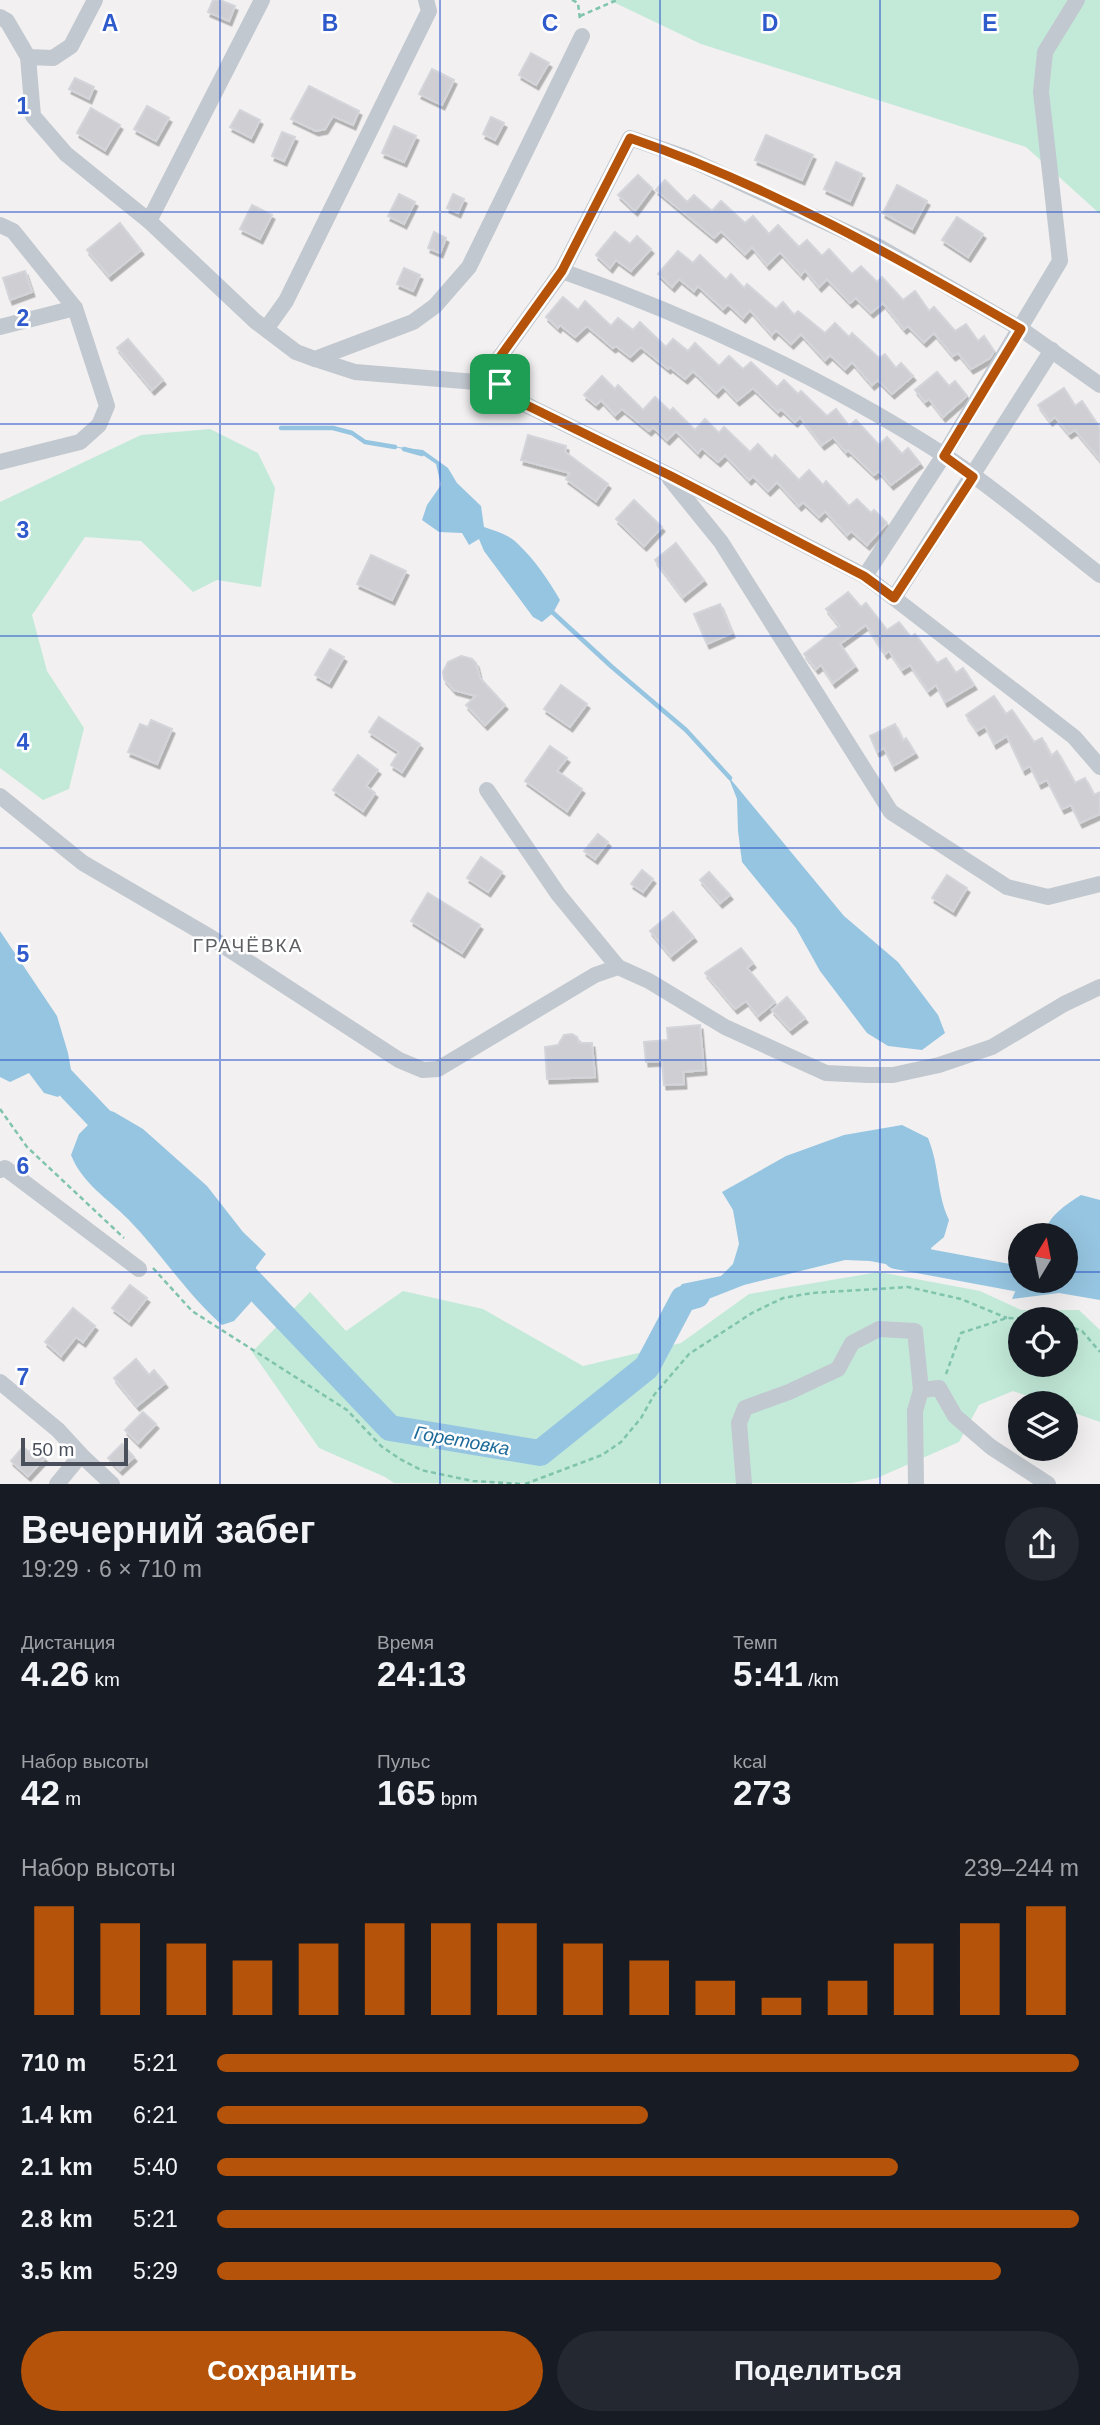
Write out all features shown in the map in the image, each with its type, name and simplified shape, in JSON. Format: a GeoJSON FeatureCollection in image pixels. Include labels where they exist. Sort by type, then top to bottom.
{"type":"FeatureCollection","features":[{"type":"Feature","properties":{"kind":"street"},"geometry":{"type":"LineString","coordinates":[[28,57],[53,58],[71,46],[95,0]]}},
{"type":"Feature","properties":{"kind":"street"},"geometry":{"type":"LineString","coordinates":[[149,220],[262,0]]}},
{"type":"Feature","properties":{"kind":"street"},"geometry":{"type":"LineString","coordinates":[[266,329],[286,301],[429,11],[426,0]]}},
{"type":"Feature","properties":{"kind":"street"},"geometry":{"type":"LineString","coordinates":[[864,576],[944,456],[1060,261],[1041,92],[1045,52],[1077,0]]}},
{"type":"Feature","properties":{"kind":"street"},"geometry":{"type":"LineString","coordinates":[[0,17],[7,21],[28,57],[33,117],[66,154],[149,220],[266,329],[296,352],[355,372],[500,384]]}},
{"type":"Feature","properties":{"kind":"street"},"geometry":{"type":"LineString","coordinates":[[315,359],[413,322],[435,306],[469,267],[582,36]]}},
{"type":"Feature","properties":{"kind":"street"},"geometry":{"type":"LineString","coordinates":[[1100,385],[1021,329],[879,247],[685,157],[630,138],[562,271],[492,368],[504,394],[864,576],[1074,737],[1100,767]]}},
{"type":"Feature","properties":{"kind":"street"},"geometry":{"type":"LineString","coordinates":[[0,225],[13,231],[75,308],[107,406],[100,425],[79,442],[0,462]]}},
{"type":"Feature","properties":{"kind":"street"},"geometry":{"type":"LineString","coordinates":[[562,271],[637,297],[811,379],[944,456],[1100,575]]}},
{"type":"Feature","properties":{"kind":"street"},"geometry":{"type":"LineString","coordinates":[[0,327],[75,308]]}},
{"type":"Feature","properties":{"kind":"street"},"geometry":{"type":"LineString","coordinates":[[894,598],[1052,350]]}},
{"type":"Feature","properties":{"kind":"street"},"geometry":{"type":"LineString","coordinates":[[664,473],[721,542],[891,812],[1007,887],[1048,897],[1100,884]]}},
{"type":"Feature","properties":{"kind":"street"},"geometry":{"type":"LineString","coordinates":[[487,790],[558,894],[618,967],[649,981],[725,1027],[826,1073],[893,1075],[939,1065],[992,1047],[1064,1004],[1100,987]]}},
{"type":"Feature","properties":{"kind":"street"},"geometry":{"type":"LineString","coordinates":[[0,796],[83,863],[220,943],[400,1060],[423,1070],[438,1069],[595,975],[618,967]]}},
{"type":"Feature","properties":{"kind":"street"},"geometry":{"type":"LineString","coordinates":[[0,1170],[5,1168],[143,1265]]}},
{"type":"Feature","properties":{"kind":"street"},"geometry":{"type":"LineString","coordinates":[[744,1483],[739,1423],[745,1408],[789,1392],[838,1369],[852,1343],[880,1329],[915,1331],[920,1390],[915,1411],[916,1483]]}},
{"type":"Feature","properties":{"kind":"street"},"geometry":{"type":"LineString","coordinates":[[0,1382],[58,1430],[112,1483]]}},
{"type":"Feature","properties":{"kind":"street"},"geometry":{"type":"LineString","coordinates":[[920,1390],[939,1388],[954,1416],[991,1447],[1048,1483]]}},
{"type":"Feature","properties":{"kind":"street"},"geometry":{"type":"LineString","coordinates":[[57,1483],[81,1455]]}},
{"type":"Feature","properties":{"kind":"path"},"geometry":{"type":"LineString","coordinates":[[572,0],[578,3],[582,36]]}},
{"type":"Feature","properties":{"kind":"path"},"geometry":{"type":"LineString","coordinates":[[580,16],[617,0]]}},
{"type":"Feature","properties":{"kind":"path"},"geometry":{"type":"LineString","coordinates":[[0,1109],[27,1147],[128,1242]]}},
{"type":"Feature","properties":{"kind":"path"},"geometry":{"type":"LineString","coordinates":[[143,1265],[192,1311],[347,1410],[381,1446],[400,1460],[421,1470],[472,1481],[524,1483],[602,1455],[621,1442],[642,1418],[654,1395],[689,1354],[752,1313],[783,1297],[908,1287],[961,1299],[1007,1318]]}},
{"type":"Feature","properties":{"kind":"path"},"geometry":{"type":"LineString","coordinates":[[939,1388],[961,1333],[1007,1318]]}},
{"type":"Feature","properties":{"kind":"path"},"geometry":{"type":"LineString","coordinates":[[1078,1330],[1100,1352]]}},
{"type":"Feature","properties":{"kind":"green space"},"geometry":{"type":"Polygon","coordinates":[[[609,0],[1100,0],[1100,214],[1026,147],[701,44],[609,0]]]}},
{"type":"Feature","properties":{"kind":"green space"},"geometry":{"type":"Polygon","coordinates":[[[210,429],[258,453],[275,488],[261,587],[217,580],[193,592],[141,541],[85,537],[32,615],[47,671],[84,728],[69,789],[43,800],[0,768],[0,502],[141,435],[210,429]]]}},
{"type":"Feature","properties":{"kind":"green space"},"geometry":{"type":"Polygon","coordinates":[[[879,1272],[980,1291],[1015,1307],[1008,1307],[1008,1377],[1078,1377],[1078,1310],[1100,1330],[1100,1422],[1078,1414],[1078,1391],[1008,1391],[979,1405],[959,1442],[877,1478],[852,1483],[394,1483],[319,1448],[252,1352],[310,1292],[346,1331],[403,1291],[483,1309],[583,1366],[681,1343],[749,1294],[879,1272]]]}},
{"type":"Feature","properties":{"kind":"water"},"geometry":{"type":"Polygon","coordinates":[[[390,446],[423,450],[448,468],[457,483],[481,506],[484,527],[503,534],[531,557],[560,600],[553,613],[542,622],[533,617],[484,551],[479,539],[469,545],[462,533],[439,532],[422,520],[427,505],[441,485],[436,464],[420,453],[390,446]]]}},
{"type":"Feature","properties":{"kind":"water"},"geometry":{"type":"Polygon","coordinates":[[[728,776],[844,916],[898,962],[938,1015],[945,1033],[922,1050],[888,1046],[867,1033],[820,971],[796,928],[742,862],[737,799],[728,776]]]}},
{"type":"Feature","properties":{"kind":"water"},"geometry":{"type":"Polygon","coordinates":[[[0,931],[57,1016],[73,1081],[58,1097],[44,1093],[29,1073],[10,1082],[0,1077],[0,931]]]}},
{"type":"Feature","properties":{"kind":"water"},"geometry":{"type":"Polygon","coordinates":[[[83,1091],[96,1106],[114,1112],[143,1129],[207,1186],[243,1232],[266,1254],[256,1267],[251,1302],[234,1321],[222,1325],[209,1313],[140,1232],[96,1190],[76,1165],[71,1155],[79,1134],[90,1123],[71,1102],[83,1091]]]}},
{"type":"Feature","properties":{"kind":"water"},"geometry":{"type":"Polygon","coordinates":[[[902,1125],[928,1138],[949,1220],[944,1237],[931,1248],[932,1273],[870,1261],[845,1260],[744,1285],[688,1307],[673,1317],[663,1309],[682,1284],[721,1276],[733,1264],[739,1244],[733,1210],[722,1192],[786,1156],[844,1135],[902,1125]]]}},
{"type":"Feature","properties":{"kind":"water"},"geometry":{"type":"Polygon","coordinates":[[[1081,1195],[1100,1200],[1100,1300],[1059,1293],[1078,1293],[1078,1223],[1048,1223],[1081,1195]]]}},
{"type":"Feature","properties":{"kind":"water"},"geometry":{"type":"Polygon","coordinates":[[[1015,1293],[1059,1293],[1012,1299],[1015,1293]]]}},
{"type":"Feature","properties":{"kind":"building"},"geometry":{"type":"Polygon","coordinates":[[[213,0],[235,6],[229,21],[208,12],[213,0]]]}},
{"type":"Feature","properties":{"kind":"building"},"geometry":{"type":"Polygon","coordinates":[[[531,53],[549,63],[536,85],[519,75],[531,53]]]}},
{"type":"Feature","properties":{"kind":"building"},"geometry":{"type":"Polygon","coordinates":[[[432,69],[454,80],[442,105],[419,94],[432,69]]]}},
{"type":"Feature","properties":{"kind":"building"},"geometry":{"type":"Polygon","coordinates":[[[75,78],[94,87],[89,99],[69,89],[75,78]]]}},
{"type":"Feature","properties":{"kind":"building"},"geometry":{"type":"Polygon","coordinates":[[[309,86],[359,111],[353,125],[333,116],[325,129],[316,131],[291,119],[309,86]]]}},
{"type":"Feature","properties":{"kind":"building"},"geometry":{"type":"Polygon","coordinates":[[[147,106],[169,118],[156,141],[134,129],[147,106]]]}},
{"type":"Feature","properties":{"kind":"building"},"geometry":{"type":"Polygon","coordinates":[[[91,108],[120,125],[105,150],[77,133],[91,108]]]}},
{"type":"Feature","properties":{"kind":"building"},"geometry":{"type":"Polygon","coordinates":[[[240,110],[260,120],[251,138],[230,127],[240,110]]]}},
{"type":"Feature","properties":{"kind":"building"},"geometry":{"type":"Polygon","coordinates":[[[491,117],[504,123],[495,140],[483,134],[491,117]]]}},
{"type":"Feature","properties":{"kind":"building"},"geometry":{"type":"Polygon","coordinates":[[[394,126],[416,136],[404,162],[382,153],[394,126]]]}},
{"type":"Feature","properties":{"kind":"building"},"geometry":{"type":"Polygon","coordinates":[[[282,132],[295,137],[284,161],[272,156],[282,132]]]}},
{"type":"Feature","properties":{"kind":"building"},"geometry":{"type":"Polygon","coordinates":[[[766,135],[813,155],[802,180],[755,160],[766,135]]]}},
{"type":"Feature","properties":{"kind":"building"},"geometry":{"type":"Polygon","coordinates":[[[836,162],[862,174],[850,201],[824,189],[836,162]]]}},
{"type":"Feature","properties":{"kind":"building"},"geometry":{"type":"Polygon","coordinates":[[[638,175],[652,188],[635,211],[618,195],[638,175]]]}},
{"type":"Feature","properties":{"kind":"building"},"geometry":{"type":"Polygon","coordinates":[[[665,180],[687,202],[694,195],[712,211],[721,201],[745,223],[753,216],[769,234],[778,225],[799,247],[807,240],[822,256],[829,249],[852,274],[861,266],[877,282],[882,277],[903,300],[915,291],[929,311],[934,307],[955,331],[966,324],[978,341],[984,336],[994,351],[990,358],[971,369],[958,353],[953,356],[934,333],[924,342],[908,326],[904,329],[883,303],[871,313],[856,298],[850,303],[827,279],[819,287],[805,270],[801,275],[780,252],[767,265],[752,247],[745,254],[721,231],[714,238],[656,190],[665,180]]]}},
{"type":"Feature","properties":{"kind":"building"},"geometry":{"type":"Polygon","coordinates":[[[897,185],[927,201],[912,229],[883,213],[897,185]]]}},
{"type":"Feature","properties":{"kind":"building"},"geometry":{"type":"Polygon","coordinates":[[[399,194],[415,202],[404,224],[388,216],[399,194]]]}},
{"type":"Feature","properties":{"kind":"building"},"geometry":{"type":"Polygon","coordinates":[[[453,194],[464,199],[458,213],[447,208],[453,194]]]}},
{"type":"Feature","properties":{"kind":"building"},"geometry":{"type":"Polygon","coordinates":[[[252,205],[272,215],[260,239],[240,229],[252,205]]]}},
{"type":"Feature","properties":{"kind":"building"},"geometry":{"type":"Polygon","coordinates":[[[957,217],[983,234],[968,257],[942,240],[957,217]]]}},
{"type":"Feature","properties":{"kind":"building"},"geometry":{"type":"Polygon","coordinates":[[[120,223],[141,250],[109,276],[87,250],[120,223]]]}},
{"type":"Feature","properties":{"kind":"building"},"geometry":{"type":"Polygon","coordinates":[[[434,232],[446,238],[440,253],[428,248],[434,232]]]}},
{"type":"Feature","properties":{"kind":"building"},"geometry":{"type":"Polygon","coordinates":[[[615,232],[630,244],[637,236],[651,249],[631,271],[616,260],[610,268],[596,255],[615,232]]]}},
{"type":"Feature","properties":{"kind":"building"},"geometry":{"type":"Polygon","coordinates":[[[678,251],[693,263],[700,255],[726,280],[731,274],[744,288],[747,284],[776,309],[783,302],[794,315],[798,311],[825,333],[835,323],[849,337],[852,333],[879,358],[885,354],[896,368],[901,363],[913,376],[892,394],[878,380],[872,385],[852,362],[845,369],[830,355],[825,360],[801,334],[791,344],[776,330],[772,335],[750,310],[743,318],[728,304],[723,309],[698,286],[694,291],[679,279],[672,287],[658,274],[678,251]]]}},
{"type":"Feature","properties":{"kind":"building"},"geometry":{"type":"Polygon","coordinates":[[[404,268],[420,275],[413,291],[397,284],[404,268]]]}},
{"type":"Feature","properties":{"kind":"building"},"geometry":{"type":"Polygon","coordinates":[[[25,271],[32,292],[10,300],[3,278],[25,271]]]}},
{"type":"Feature","properties":{"kind":"building"},"geometry":{"type":"Polygon","coordinates":[[[563,297],[578,310],[585,301],[611,326],[618,318],[633,330],[640,322],[666,347],[673,339],[688,351],[695,343],[719,366],[729,356],[743,369],[751,362],[777,387],[784,380],[798,394],[801,391],[827,416],[836,409],[849,426],[856,420],[879,445],[887,437],[902,454],[908,448],[920,463],[891,485],[879,471],[874,475],[848,450],[846,452],[833,437],[822,445],[800,417],[795,422],[781,409],[778,412],[753,388],[737,401],[723,386],[716,393],[693,371],[685,379],[641,347],[630,357],[616,346],[613,348],[587,326],[575,337],[560,325],[558,328],[546,317],[563,297]]]}},
{"type":"Feature","properties":{"kind":"building"},"geometry":{"type":"Polygon","coordinates":[[[128,339],[163,380],[152,390],[117,348],[128,339]]]}},
{"type":"Feature","properties":{"kind":"building"},"geometry":{"type":"Polygon","coordinates":[[[937,372],[949,386],[955,381],[967,396],[943,417],[929,399],[925,402],[915,390],[937,372]]]}},
{"type":"Feature","properties":{"kind":"building"},"geometry":{"type":"Polygon","coordinates":[[[602,376],[615,389],[618,385],[643,410],[655,397],[670,411],[673,408],[695,430],[705,419],[719,433],[724,427],[750,452],[758,444],[772,459],[775,455],[799,480],[809,470],[823,485],[826,481],[849,506],[857,499],[871,513],[874,510],[887,523],[867,545],[851,531],[847,535],[825,511],[819,517],[803,502],[799,506],[777,482],[768,491],[753,476],[749,480],[725,455],[718,462],[702,448],[698,453],[676,431],[667,440],[653,427],[649,431],[622,409],[615,415],[601,400],[596,405],[584,395],[602,376]]]}},
{"type":"Feature","properties":{"kind":"building"},"geometry":{"type":"Polygon","coordinates":[[[1064,388],[1075,406],[1082,401],[1100,428],[1100,460],[1075,430],[1069,434],[1055,417],[1050,421],[1038,405],[1064,388]]]}},
{"type":"Feature","properties":{"kind":"building"},"geometry":{"type":"Polygon","coordinates":[[[528,435],[566,446],[565,452],[608,484],[596,501],[566,479],[570,473],[521,460],[528,435]]]}},
{"type":"Feature","properties":{"kind":"building"},"geometry":{"type":"Polygon","coordinates":[[[634,500],[662,527],[644,546],[616,519],[634,500]]]}},
{"type":"Feature","properties":{"kind":"building"},"geometry":{"type":"Polygon","coordinates":[[[676,543],[704,580],[683,597],[655,560],[676,543]]]}},
{"type":"Feature","properties":{"kind":"building"},"geometry":{"type":"Polygon","coordinates":[[[371,555],[406,571],[392,600],[357,584],[371,555]]]}},
{"type":"Feature","properties":{"kind":"building"},"geometry":{"type":"Polygon","coordinates":[[[848,592],[861,607],[866,603],[887,630],[899,622],[911,637],[915,634],[937,663],[946,658],[956,673],[963,668],[974,685],[945,702],[936,685],[928,691],[910,665],[902,670],[889,651],[885,654],[866,625],[840,644],[855,666],[833,683],[821,665],[816,669],[804,654],[840,626],[826,609],[848,592]]]}},
{"type":"Feature","properties":{"kind":"building"},"geometry":{"type":"Polygon","coordinates":[[[720,604],[732,633],[707,644],[694,614],[720,604]]]}},
{"type":"Feature","properties":{"kind":"building"},"geometry":{"type":"Polygon","coordinates":[[[330,649],[344,657],[329,683],[315,675],[330,649]]]}},
{"type":"Feature","properties":{"kind":"building"},"geometry":{"type":"Polygon","coordinates":[[[461,656],[476,663],[480,678],[505,705],[485,725],[466,705],[476,696],[454,690],[444,679],[443,672],[448,662],[461,656]]]}},
{"type":"Feature","properties":{"kind":"building"},"geometry":{"type":"Polygon","coordinates":[[[561,685],[587,704],[570,727],[544,709],[561,685]]]}},
{"type":"Feature","properties":{"kind":"building"},"geometry":{"type":"Polygon","coordinates":[[[994,696],[1006,714],[1012,710],[1034,742],[1042,738],[1051,756],[1057,751],[1075,783],[1085,778],[1094,795],[1100,792],[1100,814],[1080,823],[1071,805],[1062,809],[1047,780],[1039,784],[1030,766],[1023,770],[1007,736],[994,744],[985,726],[977,731],[966,715],[994,696]]]}},
{"type":"Feature","properties":{"kind":"building"},"geometry":{"type":"Polygon","coordinates":[[[379,717],[420,744],[402,772],[391,765],[399,752],[369,732],[379,717]]]}},
{"type":"Feature","properties":{"kind":"building"},"geometry":{"type":"Polygon","coordinates":[[[151,720],[172,729],[157,764],[128,752],[140,724],[148,727],[151,720]]]}},
{"type":"Feature","properties":{"kind":"building"},"geometry":{"type":"Polygon","coordinates":[[[895,724],[903,741],[906,738],[915,753],[893,766],[884,748],[877,752],[870,736],[895,724]]]}},
{"type":"Feature","properties":{"kind":"building"},"geometry":{"type":"Polygon","coordinates":[[[550,746],[567,758],[557,771],[582,789],[567,811],[525,781],[550,746]]]}},
{"type":"Feature","properties":{"kind":"building"},"geometry":{"type":"Polygon","coordinates":[[[358,755],[378,770],[366,786],[375,793],[363,811],[333,790],[358,755]]]}},
{"type":"Feature","properties":{"kind":"building"},"geometry":{"type":"Polygon","coordinates":[[[598,834],[608,842],[595,859],[584,851],[598,834]]]}},
{"type":"Feature","properties":{"kind":"building"},"geometry":{"type":"Polygon","coordinates":[[[481,857],[502,872],[488,892],[467,878],[481,857]]]}},
{"type":"Feature","properties":{"kind":"building"},"geometry":{"type":"Polygon","coordinates":[[[642,870],[653,879],[643,892],[631,884],[642,870]]]}},
{"type":"Feature","properties":{"kind":"building"},"geometry":{"type":"Polygon","coordinates":[[[709,872],[730,895],[720,903],[700,880],[709,872]]]}},
{"type":"Feature","properties":{"kind":"building"},"geometry":{"type":"Polygon","coordinates":[[[947,875],[967,888],[953,911],[932,898],[947,875]]]}},
{"type":"Feature","properties":{"kind":"building"},"geometry":{"type":"Polygon","coordinates":[[[428,893],[480,925],[462,953],[411,921],[428,893]]]}},
{"type":"Feature","properties":{"kind":"building"},"geometry":{"type":"Polygon","coordinates":[[[673,912],[694,937],[671,956],[650,931],[673,912]]]}},
{"type":"Feature","properties":{"kind":"building"},"geometry":{"type":"Polygon","coordinates":[[[741,948],[753,963],[747,968],[775,1002],[758,1016],[746,1001],[735,1009],[705,973],[741,948]]]}},
{"type":"Feature","properties":{"kind":"building"},"geometry":{"type":"Polygon","coordinates":[[[787,997],[805,1018],[790,1030],[772,1010],[787,997]]]}},
{"type":"Feature","properties":{"kind":"building"},"geometry":{"type":"Polygon","coordinates":[[[700,1025],[704,1070],[683,1072],[684,1084],[664,1085],[662,1061],[646,1062],[644,1042],[668,1040],[667,1028],[700,1025]]]}},
{"type":"Feature","properties":{"kind":"building"},"geometry":{"type":"Polygon","coordinates":[[[572,1034],[577,1037],[579,1043],[592,1043],[595,1077],[547,1079],[545,1047],[558,1045],[564,1035],[572,1034]]]}},
{"type":"Feature","properties":{"kind":"building"},"geometry":{"type":"Polygon","coordinates":[[[130,1285],[147,1298],[129,1321],[112,1308],[130,1285]]]}},
{"type":"Feature","properties":{"kind":"building"},"geometry":{"type":"Polygon","coordinates":[[[73,1308],[95,1326],[83,1342],[76,1337],[61,1356],[45,1342],[73,1308]]]}},
{"type":"Feature","properties":{"kind":"building"},"geometry":{"type":"Polygon","coordinates":[[[136,1359],[149,1375],[154,1370],[165,1383],[137,1406],[114,1378],[136,1359]]]}},
{"type":"Feature","properties":{"kind":"building"},"geometry":{"type":"Polygon","coordinates":[[[143,1412],[156,1424],[138,1443],[125,1430],[143,1412]]]}},
{"type":"Feature","properties":{"kind":"building"},"geometry":{"type":"Polygon","coordinates":[[[122,1444],[134,1457],[120,1470],[108,1458],[122,1444]]]}},
{"type":"Feature","properties":{"kind":"building"},"geometry":{"type":"Polygon","coordinates":[[[23,1447],[29,1452],[33,1447],[45,1458],[28,1476],[11,1461],[23,1447]]]}},
{"type":"Feature","properties":{"kind":"waterway"},"geometry":{"type":"LineString","coordinates":[[281,428],[333,428],[352,433],[365,442],[395,447]]}},
{"type":"Feature","properties":{"kind":"waterway"},"geometry":{"type":"LineString","coordinates":[[404,449],[422,454]]}},
{"type":"Feature","properties":{"kind":"waterway"},"geometry":{"type":"LineString","coordinates":[[550,610],[686,730],[730,778]]}},
{"type":"Feature","properties":{"kind":"waterway","name":"Горетовка"},"geometry":{"type":"LineString","coordinates":[[0,1014],[100,1119]]}},
{"type":"Feature","properties":{"kind":"waterway","name":"Горетовка"},"geometry":{"type":"LineString","coordinates":[[896,1256],[1008,1277]]}},
{"type":"Feature","properties":{"kind":"waterway","name":"Горетовка"},"geometry":{"type":"LineString","coordinates":[[228,1258],[390,1428],[540,1453],[647,1367],[683,1299],[697,1295]]}},
{"type":"Feature","properties":{"kind":"district","name":"ГРАЧЁВКА"},"geometry":{"type":"Point","coordinates":[248,945]}},
{"type":"Feature","properties":{"kind":"route"},"geometry":{"type":"LineString","coordinates":[[630,138],[685,157],[879,247],[1021,329],[944,456],[973,477],[894,598],[864,576],[673,477],[504,394],[500,384],[492,368],[562,271],[630,138]]}}]}
